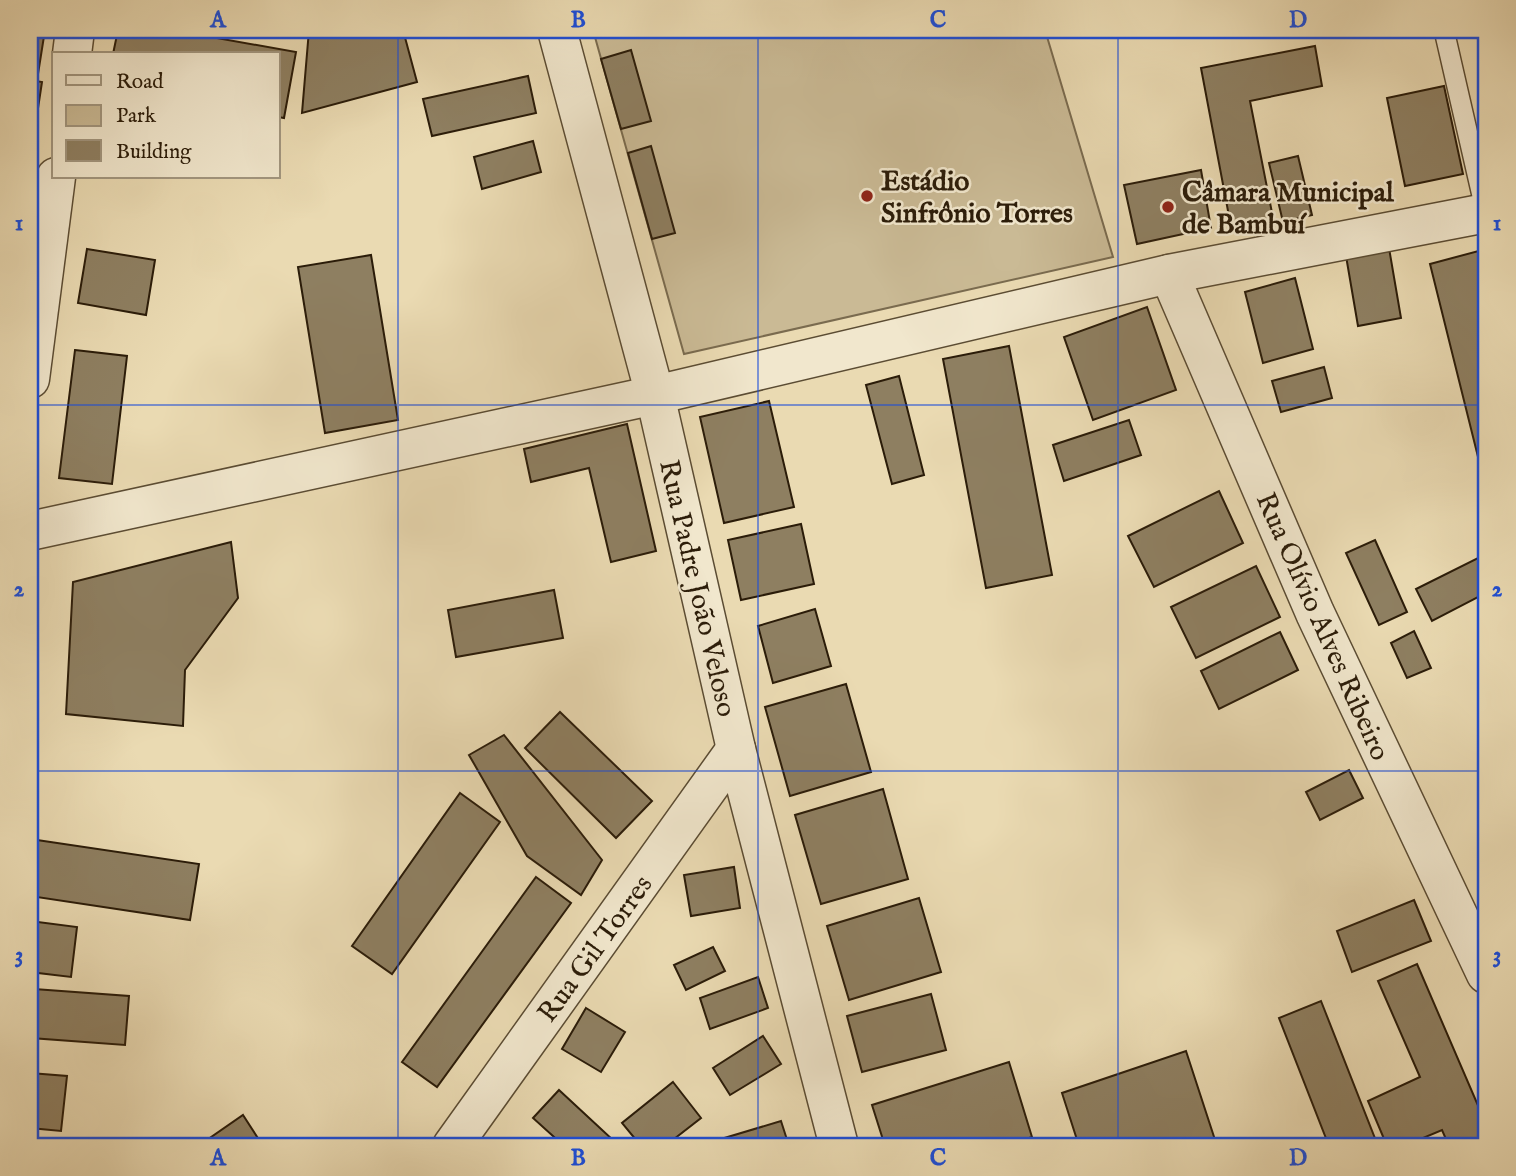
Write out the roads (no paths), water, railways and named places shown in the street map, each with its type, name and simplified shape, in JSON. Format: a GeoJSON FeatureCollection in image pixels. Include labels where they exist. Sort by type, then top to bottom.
{"type":"FeatureCollection","features":[{"type":"Feature","properties":{"kind":"street"},"geometry":{"type":"LineString","coordinates":[[72,52],[75,30]]}},
{"type":"Feature","properties":{"kind":"street","name":"Rua Padre João Veloso"},"geometry":{"type":"LineString","coordinates":[[557,30],[655,395],[736,749],[839,1146]]}},
{"type":"Feature","properties":{"kind":"street"},"geometry":{"type":"LineString","coordinates":[[30,379],[56,178]]}},
{"type":"Feature","properties":{"kind":"street"},"geometry":{"type":"LineString","coordinates":[[30,531],[655,395],[1169,274],[1486,213]]}},
{"type":"Feature","properties":{"kind":"street","name":"Rua Olívio Alves Ribeiro"},"geometry":{"type":"LineString","coordinates":[[1169,274],[1315,613],[1486,974]]}},
{"type":"Feature","properties":{"kind":"street","name":"Rua Gil Torres"},"geometry":{"type":"LineString","coordinates":[[452,1146],[736,749]]}},
{"type":"Feature","properties":{"kind":"lane"},"geometry":{"type":"LineString","coordinates":[[1444,30],[1486,213]]}},
{"type":"Feature","properties":{"kind":"place","name":"Estádio Sinfrônio Torres"},"geometry":{"type":"Point","coordinates":[867,196]}},
{"type":"Feature","properties":{"kind":"place","name":"Câmara Municipal de Bambuí"},"geometry":{"type":"Point","coordinates":[1168,207]}}]}
